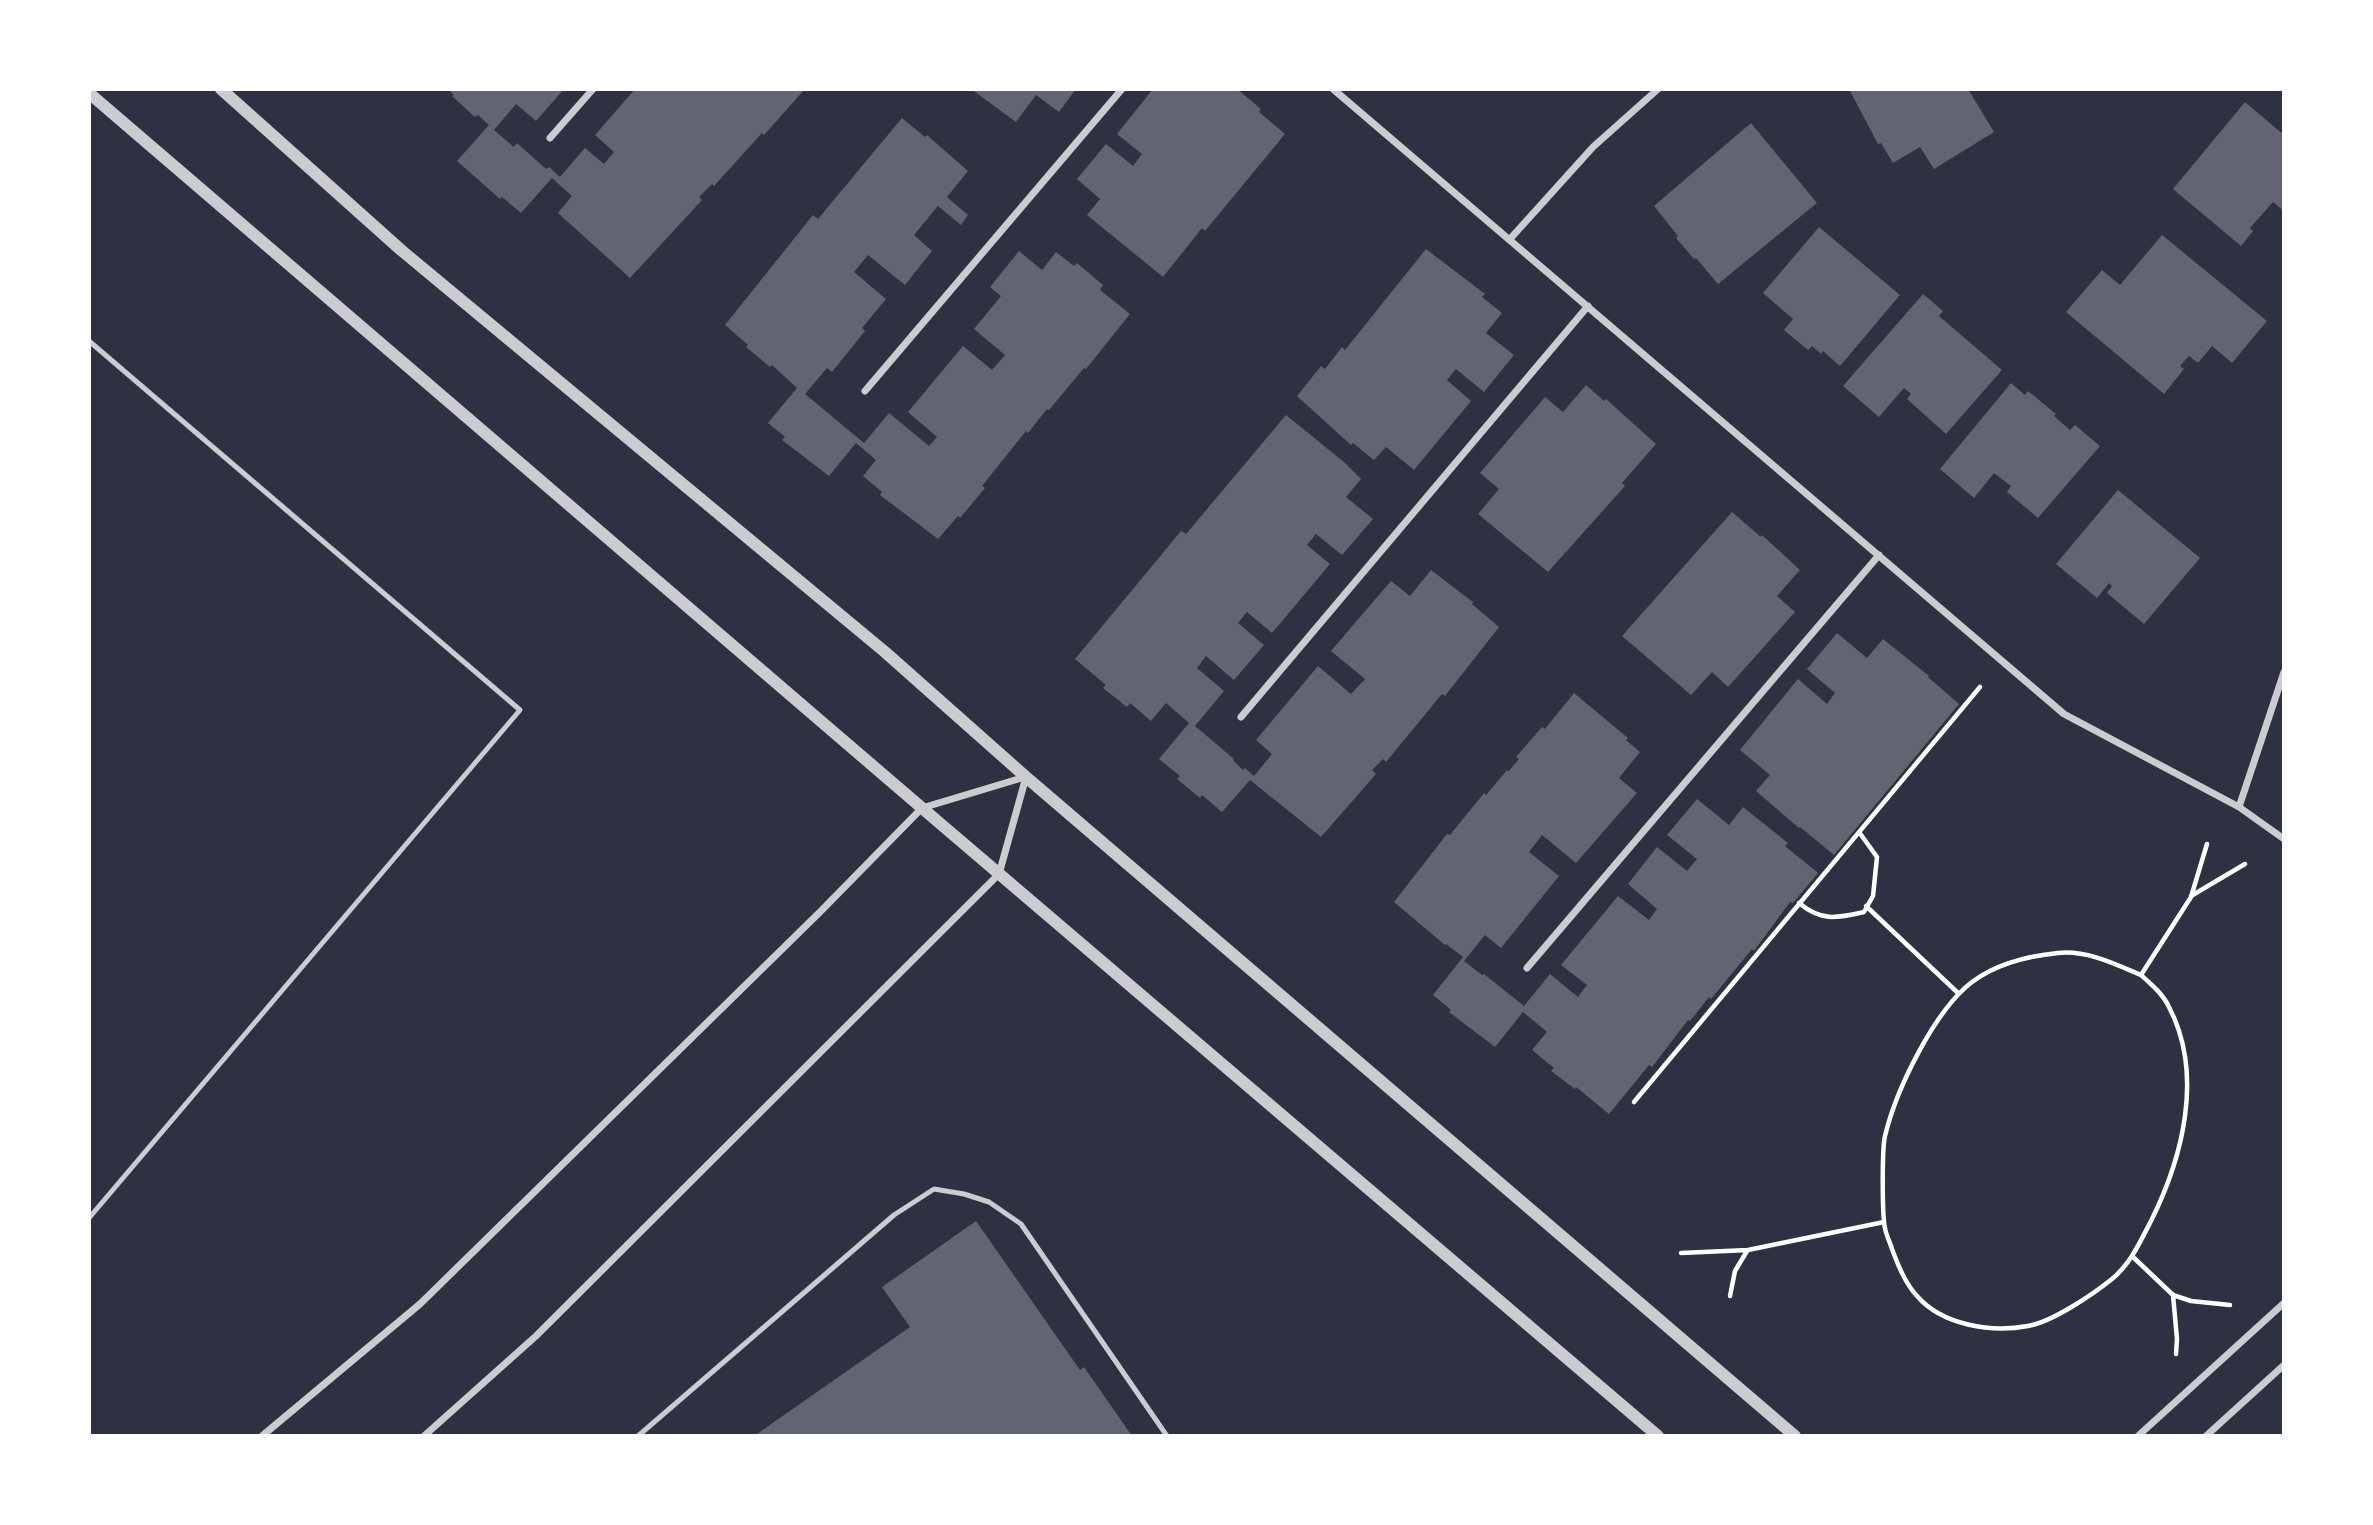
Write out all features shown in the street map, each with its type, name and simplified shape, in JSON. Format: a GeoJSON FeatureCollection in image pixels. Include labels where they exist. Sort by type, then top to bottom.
{"type":"FeatureCollection","features":[{"type":"Feature","properties":{"kind":"street"},"geometry":{"type":"LineString","coordinates":[[221,89],[401,250],[885,652],[1026,777],[1795,1436]]}},
{"type":"Feature","properties":{"kind":"street"},"geometry":{"type":"LineString","coordinates":[[550,138],[593,89]]}},
{"type":"Feature","properties":{"kind":"street"},"geometry":{"type":"LineString","coordinates":[[865,391],[1122,89]]}},
{"type":"Feature","properties":{"kind":"street"},"geometry":{"type":"LineString","coordinates":[[1333,89],[2064,714],[2239,807],[2284,839]]}},
{"type":"Feature","properties":{"kind":"street"},"geometry":{"type":"LineString","coordinates":[[1510,239],[1593,147],[1658,89]]}},
{"type":"Feature","properties":{"kind":"street"},"geometry":{"type":"LineString","coordinates":[[89,93],[1658,1436]]}},
{"type":"Feature","properties":{"kind":"street"},"geometry":{"type":"LineString","coordinates":[[1241,717],[1588,306]]}},
{"type":"Feature","properties":{"kind":"street"},"geometry":{"type":"LineString","coordinates":[[1527,968],[1879,555]]}},
{"type":"Feature","properties":{"kind":"street"},"geometry":{"type":"LineString","coordinates":[[2239,807],[2284,672]]}},
{"type":"Feature","properties":{"kind":"street"},"geometry":{"type":"LineString","coordinates":[[262,1436],[420,1304],[820,912],[922,808],[1026,777]]}},
{"type":"Feature","properties":{"kind":"street"},"geometry":{"type":"LineString","coordinates":[[424,1436],[536,1336],[999,874],[1026,777]]}},
{"type":"Feature","properties":{"kind":"street"},"geometry":{"type":"LineString","coordinates":[[2138,1436],[2284,1303]]}},
{"type":"Feature","properties":{"kind":"street"},"geometry":{"type":"LineString","coordinates":[[2206,1436],[2284,1365]]}},
{"type":"Feature","properties":{"kind":"lane"},"geometry":{"type":"LineString","coordinates":[[89,341],[520,710],[89,1218]]}},
{"type":"Feature","properties":{"kind":"lane"},"geometry":{"type":"LineString","coordinates":[[638,1436],[894,1215],[934,1189],[989,1202],[1021,1224],[1167,1436]]}},
{"type":"Feature","properties":{"kind":"path"},"geometry":{"type":"LineString","coordinates":[[1634,1102],[1980,687]]}},
{"type":"Feature","properties":{"kind":"path"},"geometry":{"type":"LineString","coordinates":[[1799,903],[1812,913],[1835,918],[1864,912],[1872,896],[1877,857],[1859,832]]}},
{"type":"Feature","properties":{"kind":"path"},"geometry":{"type":"LineString","coordinates":[[2141,975],[2191,897],[2207,844]]}},
{"type":"Feature","properties":{"kind":"path"},"geometry":{"type":"LineString","coordinates":[[2191,897],[2245,864]]}},
{"type":"Feature","properties":{"kind":"path"},"geometry":{"type":"LineString","coordinates":[[1866,906],[1958,993]]}},
{"type":"Feature","properties":{"kind":"path"},"geometry":{"type":"LineString","coordinates":[[2060,952],[2096,957],[2141,975],[2169,1006],[2182,1043],[2187,1088],[2182,1138],[2162,1200],[2133,1256],[2114,1277],[2073,1307],[2029,1326],[1985,1328],[1946,1318],[1917,1297],[1899,1270],[1885,1228],[1885,1138],[1909,1066],[1958,993],[1974,980],[2010,962],[2060,952]]}},
{"type":"Feature","properties":{"kind":"path"},"geometry":{"type":"LineString","coordinates":[[1681,1253],[1748,1250],[1885,1222]]}},
{"type":"Feature","properties":{"kind":"path"},"geometry":{"type":"LineString","coordinates":[[1730,1296],[1735,1271],[1748,1250]]}},
{"type":"Feature","properties":{"kind":"path"},"geometry":{"type":"LineString","coordinates":[[2133,1256],[2173,1295],[2191,1301],[2230,1305]]}},
{"type":"Feature","properties":{"kind":"path"},"geometry":{"type":"LineString","coordinates":[[2173,1295],[2176,1354]]}},
{"type":"Feature","properties":{"kind":"building"},"geometry":{"type":"Polygon","coordinates":[[[448,89],[564,89],[536,121],[516,104],[494,130],[514,147],[517,143],[546,169],[549,167],[560,177],[585,148],[604,164],[614,152],[595,135],[635,89],[805,89],[714,186],[712,184],[699,197],[702,200],[630,278],[558,213],[572,196],[552,178],[521,213],[502,197],[500,199],[457,161],[489,125],[478,115],[475,117],[448,89]]]}},
{"type":"Feature","properties":{"kind":"building"},"geometry":{"type":"Polygon","coordinates":[[[971,89],[1076,89],[1059,112],[1036,95],[1016,122],[971,89]]]}},
{"type":"Feature","properties":{"kind":"building"},"geometry":{"type":"Polygon","coordinates":[[[1153,89],[1237,89],[1285,134],[1205,231],[1202,228],[1163,277],[1087,215],[1100,199],[1077,179],[1106,144],[1133,166],[1142,154],[1117,134],[1153,89]]]}},
{"type":"Feature","properties":{"kind":"building"},"geometry":{"type":"Polygon","coordinates":[[[1849,89],[1968,89],[1994,132],[1934,169],[1920,147],[1893,163],[1881,143],[1878,144],[1849,89]]]}},
{"type":"Feature","properties":{"kind":"building"},"geometry":{"type":"Polygon","coordinates":[[[2245,102],[2284,135],[2284,211],[2273,202],[2250,228],[2253,231],[2241,246],[2173,189],[2245,102]]]}},
{"type":"Feature","properties":{"kind":"building"},"geometry":{"type":"Polygon","coordinates":[[[902,118],[925,137],[927,135],[968,171],[947,197],[968,215],[961,225],[938,206],[914,235],[932,251],[905,285],[868,255],[854,272],[886,299],[862,328],[865,331],[832,372],[827,368],[805,394],[864,443],[889,413],[929,446],[937,437],[908,412],[963,346],[992,370],[1005,355],[974,329],[1001,296],[990,287],[1019,251],[1042,270],[1056,252],[1074,266],[1077,263],[1103,285],[1100,290],[1130,314],[1086,369],[1084,368],[1028,433],[1026,431],[982,486],[985,488],[938,539],[880,495],[882,492],[863,476],[876,460],[856,443],[829,476],[782,440],[785,437],[768,423],[797,388],[772,365],[770,367],[746,347],[748,345],[725,325],[813,215],[818,219],[902,118]]]}},
{"type":"Feature","properties":{"kind":"building"},"geometry":{"type":"Polygon","coordinates":[[[1751,123],[1817,203],[1718,284],[1676,238],[1678,236],[1654,206],[1751,123]]]}},
{"type":"Feature","properties":{"kind":"building"},"geometry":{"type":"Polygon","coordinates":[[[1819,227],[1900,295],[1840,366],[1823,351],[1821,354],[1812,346],[1808,350],[1784,330],[1793,319],[1763,293],[1819,227]]]}},
{"type":"Feature","properties":{"kind":"building"},"geometry":{"type":"Polygon","coordinates":[[[2162,235],[2267,321],[2232,363],[2212,346],[2198,363],[2189,356],[2180,366],[2184,369],[2164,394],[2066,312],[2102,270],[2120,285],[2162,235]]]}},
{"type":"Feature","properties":{"kind":"building"},"geometry":{"type":"Polygon","coordinates":[[[1426,249],[1485,294],[1482,297],[1502,313],[1486,333],[1514,355],[1484,392],[1456,369],[1447,380],[1471,401],[1414,470],[1386,447],[1374,460],[1353,443],[1351,445],[1297,396],[1321,366],[1325,369],[1342,347],[1345,350],[1426,249]]]}},
{"type":"Feature","properties":{"kind":"building"},"geometry":{"type":"Polygon","coordinates":[[[1923,294],[1943,311],[1939,316],[2002,370],[1946,434],[1907,399],[1911,394],[1904,388],[1879,417],[1843,386],[1923,294]]]}},
{"type":"Feature","properties":{"kind":"building"},"geometry":{"type":"Polygon","coordinates":[[[2011,383],[2025,395],[2028,391],[2056,414],[2054,416],[2070,430],[2075,425],[2100,446],[2038,518],[2007,492],[2011,486],[1994,473],[1974,498],[1940,469],[2011,383]]]}},
{"type":"Feature","properties":{"kind":"building"},"geometry":{"type":"Polygon","coordinates":[[[1586,385],[1604,401],[1606,399],[1656,444],[1622,483],[1625,486],[1548,572],[1478,514],[1499,489],[1480,473],[1545,397],[1563,412],[1586,385]]]}},
{"type":"Feature","properties":{"kind":"building"},"geometry":{"type":"Polygon","coordinates":[[[1286,415],[1361,479],[1346,497],[1373,519],[1342,555],[1316,534],[1307,545],[1330,564],[1272,633],[1247,612],[1238,623],[1264,645],[1234,680],[1206,656],[1197,668],[1224,691],[1195,726],[1243,770],[1245,768],[1254,776],[1272,754],[1256,740],[1318,666],[1351,694],[1365,679],[1331,651],[1391,581],[1410,596],[1431,570],[1473,602],[1472,604],[1499,627],[1445,696],[1442,694],[1386,762],[1383,759],[1372,770],[1376,774],[1321,837],[1250,780],[1222,812],[1202,795],[1200,798],[1177,779],[1180,776],[1159,759],[1189,723],[1166,703],[1151,721],[1130,703],[1127,707],[1103,688],[1106,685],[1075,659],[1181,531],[1186,534],[1286,415]]]}},
{"type":"Feature","properties":{"kind":"building"},"geometry":{"type":"Polygon","coordinates":[[[2118,490],[2200,558],[2144,624],[2107,593],[2112,586],[2109,583],[2097,598],[2056,564],[2118,490]]]}},
{"type":"Feature","properties":{"kind":"building"},"geometry":{"type":"Polygon","coordinates":[[[1732,512],[1800,570],[1777,596],[1795,612],[1728,687],[1712,672],[1691,695],[1622,636],[1732,512]]]}},
{"type":"Feature","properties":{"kind":"building"},"geometry":{"type":"Polygon","coordinates":[[[1837,633],[1867,658],[1883,639],[1959,704],[1834,855],[1756,791],[1770,775],[1740,750],[1798,679],[1827,704],[1835,693],[1807,669],[1837,633]]]}},
{"type":"Feature","properties":{"kind":"building"},"geometry":{"type":"Polygon","coordinates":[[[1574,693],[1628,738],[1626,740],[1640,752],[1619,778],[1637,793],[1576,863],[1542,835],[1529,852],[1559,876],[1501,948],[1485,935],[1464,961],[1524,1006],[1550,974],[1578,997],[1587,985],[1561,965],[1618,896],[1649,920],[1657,909],[1628,884],[1657,847],[1687,871],[1697,859],[1667,835],[1697,799],[1729,825],[1743,807],[1788,843],[1785,846],[1818,873],[1793,903],[1790,902],[1754,951],[1752,949],[1711,999],[1709,997],[1690,1021],[1688,1020],[1652,1067],[1649,1065],[1609,1114],[1551,1071],[1554,1068],[1532,1050],[1547,1032],[1523,1012],[1495,1047],[1449,1012],[1451,1010],[1433,995],[1463,957],[1394,902],[1447,834],[1450,835],[1484,793],[1486,795],[1507,770],[1508,772],[1519,759],[1516,757],[1542,727],[1545,729],[1574,693]]]}},
{"type":"Feature","properties":{"kind":"building"},"geometry":{"type":"Polygon","coordinates":[[[976,1221],[1080,1370],[1084,1367],[1132,1436],[754,1436],[910,1327],[882,1287],[976,1221]]]}}]}
